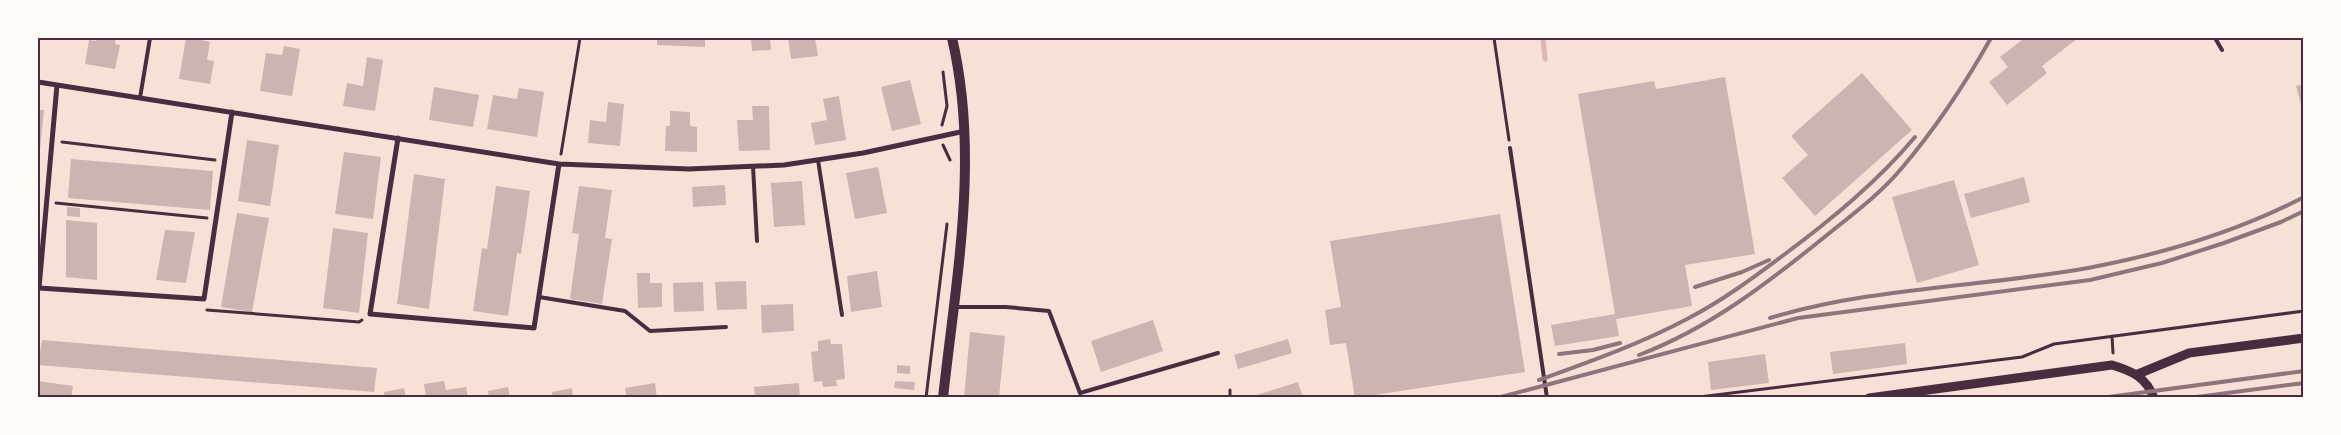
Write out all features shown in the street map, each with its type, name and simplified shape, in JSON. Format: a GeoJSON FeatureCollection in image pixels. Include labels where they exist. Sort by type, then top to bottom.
{"type":"FeatureCollection","features":[{"type":"Feature","properties":{"kind":"main road"},"geometry":{"type":"LineString","coordinates":[[943,398],[966,202],[965,131],[957,57],[952,38]]}},
{"type":"Feature","properties":{"kind":"street"},"geometry":{"type":"LineString","coordinates":[[38,82],[559,164],[689,169],[784,165],[863,153],[965,131]]}},
{"type":"Feature","properties":{"kind":"street"},"geometry":{"type":"LineString","coordinates":[[57,86],[39,288],[204,299],[218,219],[232,112]]}},
{"type":"Feature","properties":{"kind":"street"},"geometry":{"type":"LineString","coordinates":[[398,138],[370,314],[534,328],[559,164]]}},
{"type":"Feature","properties":{"kind":"street"},"geometry":{"type":"LineString","coordinates":[[2138,374],[2189,353],[2304,338]]}},
{"type":"Feature","properties":{"kind":"street"},"geometry":{"type":"LineString","coordinates":[[1869,398],[2112,365],[2138,374],[2146,382],[2154,398]]}},
{"type":"Feature","properties":{"kind":"lane"},"geometry":{"type":"LineString","coordinates":[[140,98],[150,38]]}},
{"type":"Feature","properties":{"kind":"lane"},"geometry":{"type":"LineString","coordinates":[[2215,38],[2222,50]]}},
{"type":"Feature","properties":{"kind":"lane"},"geometry":{"type":"LineString","coordinates":[[1510,148],[1547,398]]}},
{"type":"Feature","properties":{"kind":"lane"},"geometry":{"type":"LineString","coordinates":[[818,160],[842,315]]}},
{"type":"Feature","properties":{"kind":"lane"},"geometry":{"type":"LineString","coordinates":[[753,166],[757,241]]}},
{"type":"Feature","properties":{"kind":"lane"},"geometry":{"type":"LineString","coordinates":[[539,297],[625,311],[650,330],[726,327]]}},
{"type":"Feature","properties":{"kind":"lane"},"geometry":{"type":"LineString","coordinates":[[953,307],[1006,307],[1049,311],[1080,393],[1218,353]]}},
{"type":"Feature","properties":{"kind":"path"},"geometry":{"type":"LineString","coordinates":[[559,164],[580,38]]}},
{"type":"Feature","properties":{"kind":"path"},"geometry":{"type":"LineString","coordinates":[[1494,38],[1510,148]]}},
{"type":"Feature","properties":{"kind":"path"},"geometry":{"type":"LineString","coordinates":[[942,67],[947,106],[939,137],[954,167]]}},
{"type":"Feature","properties":{"kind":"path"},"geometry":{"type":"LineString","coordinates":[[52,140],[225,161]]}},
{"type":"Feature","properties":{"kind":"path"},"geometry":{"type":"LineString","coordinates":[[47,202],[218,219]]}},
{"type":"Feature","properties":{"kind":"path"},"geometry":{"type":"LineString","coordinates":[[926,398],[948,216]]}},
{"type":"Feature","properties":{"kind":"path"},"geometry":{"type":"LineString","coordinates":[[204,299],[202,309],[222,311],[359,322],[370,314]]}},
{"type":"Feature","properties":{"kind":"path"},"geometry":{"type":"LineString","coordinates":[[1691,398],[2022,357],[2054,344],[2304,311]]}},
{"type":"Feature","properties":{"kind":"path"},"geometry":{"type":"LineString","coordinates":[[1230,390],[1230,398]]}},
{"type":"Feature","properties":{"kind":"building"},"geometry":{"type":"Polygon","coordinates":[[[97,38],[116,38],[115,44],[120,45],[115,69],[85,64],[89,40],[96,41],[97,38]]]}},
{"type":"Feature","properties":{"kind":"building"},"geometry":{"type":"Polygon","coordinates":[[[186,38],[202,38],[201,40],[210,42],[207,60],[214,61],[210,84],[179,79],[186,38]]]}},
{"type":"Feature","properties":{"kind":"building"},"geometry":{"type":"Polygon","coordinates":[[[657,38],[705,38],[705,47],[657,45],[657,38]]]}},
{"type":"Feature","properties":{"kind":"building"},"geometry":{"type":"Polygon","coordinates":[[[751,38],[770,38],[771,50],[752,51],[751,38]]]}},
{"type":"Feature","properties":{"kind":"building"},"geometry":{"type":"Polygon","coordinates":[[[788,38],[815,38],[818,56],[791,59],[788,38]]]}},
{"type":"Feature","properties":{"kind":"building"},"geometry":{"type":"Polygon","coordinates":[[[2020,38],[2078,38],[2042,66],[2047,73],[2007,105],[1989,82],[2008,67],[2000,57],[2022,40],[2020,38]]]}},
{"type":"Feature","properties":{"kind":"building"},"geometry":{"type":"Polygon","coordinates":[[[284,46],[300,49],[292,96],[260,91],[266,53],[282,55],[284,46]]]}},
{"type":"Feature","properties":{"kind":"building"},"geometry":{"type":"Polygon","coordinates":[[[367,57],[383,60],[375,111],[343,106],[347,83],[363,86],[367,57]]]}},
{"type":"Feature","properties":{"kind":"building"},"geometry":{"type":"Polygon","coordinates":[[[1862,73],[1912,130],[1815,216],[1782,178],[1808,155],[1791,136],[1862,73]]]}},
{"type":"Feature","properties":{"kind":"building"},"geometry":{"type":"Polygon","coordinates":[[[1725,77],[1755,254],[1685,265],[1692,306],[1616,319],[1619,336],[1555,346],[1551,325],[1615,314],[1578,94],[1654,81],[1656,89],[1725,77]]]}},
{"type":"Feature","properties":{"kind":"building"},"geometry":{"type":"Polygon","coordinates":[[[910,80],[921,124],[892,131],[881,87],[910,80]]]}},
{"type":"Feature","properties":{"kind":"building"},"geometry":{"type":"Polygon","coordinates":[[[2304,84],[2304,112],[2303,112],[2296,86],[2304,84]]]}},
{"type":"Feature","properties":{"kind":"building"},"geometry":{"type":"Polygon","coordinates":[[[434,87],[479,95],[473,127],[429,120],[434,87]]]}},
{"type":"Feature","properties":{"kind":"building"},"geometry":{"type":"Polygon","coordinates":[[[519,88],[544,92],[537,137],[487,129],[493,95],[517,99],[519,88]]]}},
{"type":"Feature","properties":{"kind":"building"},"geometry":{"type":"Polygon","coordinates":[[[839,96],[846,140],[815,145],[811,123],[827,120],[823,99],[839,96]]]}},
{"type":"Feature","properties":{"kind":"building"},"geometry":{"type":"Polygon","coordinates":[[[608,102],[624,104],[620,146],[588,143],[590,120],[606,122],[608,102]]]}},
{"type":"Feature","properties":{"kind":"building"},"geometry":{"type":"Polygon","coordinates":[[[752,106],[769,106],[770,150],[739,151],[737,120],[753,120],[752,106]]]}},
{"type":"Feature","properties":{"kind":"building"},"geometry":{"type":"Polygon","coordinates":[[[38,110],[44,110],[39,159],[38,159],[38,110]]]}},
{"type":"Feature","properties":{"kind":"building"},"geometry":{"type":"Polygon","coordinates":[[[670,111],[690,112],[690,126],[697,127],[697,152],[665,151],[666,126],[670,126],[670,111]]]}},
{"type":"Feature","properties":{"kind":"building"},"geometry":{"type":"Polygon","coordinates":[[[247,140],[279,145],[270,206],[238,201],[247,140]]]}},
{"type":"Feature","properties":{"kind":"building"},"geometry":{"type":"Polygon","coordinates":[[[344,152],[381,157],[373,219],[335,214],[344,152]]]}},
{"type":"Feature","properties":{"kind":"building"},"geometry":{"type":"Polygon","coordinates":[[[71,159],[213,171],[210,210],[68,198],[71,159]]]}},
{"type":"Feature","properties":{"kind":"building"},"geometry":{"type":"Polygon","coordinates":[[[878,167],[887,213],[855,219],[846,173],[878,167]]]}},
{"type":"Feature","properties":{"kind":"building"},"geometry":{"type":"Polygon","coordinates":[[[414,174],[445,179],[429,309],[397,304],[414,174]]]}},
{"type":"Feature","properties":{"kind":"building"},"geometry":{"type":"Polygon","coordinates":[[[2024,177],[2030,202],[1971,218],[1964,194],[2024,177]]]}},
{"type":"Feature","properties":{"kind":"building"},"geometry":{"type":"Polygon","coordinates":[[[1954,180],[1979,265],[1917,283],[1892,197],[1954,180]]]}},
{"type":"Feature","properties":{"kind":"building"},"geometry":{"type":"Polygon","coordinates":[[[802,181],[805,225],[774,227],[771,183],[802,181]]]}},
{"type":"Feature","properties":{"kind":"building"},"geometry":{"type":"Polygon","coordinates":[[[725,185],[726,205],[693,207],[692,187],[725,185]]]}},
{"type":"Feature","properties":{"kind":"building"},"geometry":{"type":"Polygon","coordinates":[[[496,186],[530,191],[521,254],[517,253],[508,316],[473,311],[482,248],[487,249],[496,186]]]}},
{"type":"Feature","properties":{"kind":"building"},"geometry":{"type":"Polygon","coordinates":[[[579,186],[612,190],[605,238],[612,239],[602,304],[570,299],[579,234],[572,233],[579,186]]]}},
{"type":"Feature","properties":{"kind":"building"},"geometry":{"type":"Polygon","coordinates":[[[67,207],[80,208],[80,217],[67,216],[67,207]]]}},
{"type":"Feature","properties":{"kind":"building"},"geometry":{"type":"Polygon","coordinates":[[[237,213],[269,218],[252,312],[221,307],[237,213]]]}},
{"type":"Feature","properties":{"kind":"building"},"geometry":{"type":"Polygon","coordinates":[[[1500,214],[1525,372],[1355,398],[1346,343],[1330,345],[1325,310],[1341,307],[1330,241],[1500,214]]]}},
{"type":"Feature","properties":{"kind":"building"},"geometry":{"type":"Polygon","coordinates":[[[66,220],[97,223],[97,280],[66,277],[66,220]]]}},
{"type":"Feature","properties":{"kind":"building"},"geometry":{"type":"Polygon","coordinates":[[[333,228],[368,233],[359,313],[323,308],[333,228]]]}},
{"type":"Feature","properties":{"kind":"building"},"geometry":{"type":"Polygon","coordinates":[[[165,230],[195,232],[186,283],[156,280],[165,230]]]}},
{"type":"Feature","properties":{"kind":"building"},"geometry":{"type":"Polygon","coordinates":[[[877,271],[882,307],[851,312],[847,276],[877,271]]]}},
{"type":"Feature","properties":{"kind":"building"},"geometry":{"type":"Polygon","coordinates":[[[637,273],[650,273],[650,283],[662,283],[662,307],[638,308],[637,273]]]}},
{"type":"Feature","properties":{"kind":"building"},"geometry":{"type":"Polygon","coordinates":[[[746,281],[747,309],[717,310],[715,282],[746,281]]]}},
{"type":"Feature","properties":{"kind":"building"},"geometry":{"type":"Polygon","coordinates":[[[703,282],[704,311],[674,312],[673,283],[703,282]]]}},
{"type":"Feature","properties":{"kind":"building"},"geometry":{"type":"Polygon","coordinates":[[[793,304],[794,331],[762,333],[761,305],[793,304]]]}},
{"type":"Feature","properties":{"kind":"building"},"geometry":{"type":"Polygon","coordinates":[[[1153,320],[1163,351],[1101,372],[1091,341],[1153,320]]]}},
{"type":"Feature","properties":{"kind":"building"},"geometry":{"type":"Polygon","coordinates":[[[970,332],[1005,336],[999,398],[964,398],[970,332]]]}},
{"type":"Feature","properties":{"kind":"building"},"geometry":{"type":"Polygon","coordinates":[[[830,339],[831,344],[842,344],[845,379],[836,380],[837,386],[823,387],[822,381],[814,382],[811,352],[818,351],[818,341],[830,339]]]}},
{"type":"Feature","properties":{"kind":"building"},"geometry":{"type":"Polygon","coordinates":[[[1288,339],[1292,353],[1238,369],[1234,355],[1288,339]]]}},
{"type":"Feature","properties":{"kind":"building"},"geometry":{"type":"Polygon","coordinates":[[[42,340],[377,368],[374,392],[38,365],[42,340]]]}},
{"type":"Feature","properties":{"kind":"building"},"geometry":{"type":"Polygon","coordinates":[[[1905,343],[1907,364],[1833,374],[1830,352],[1905,343]]]}},
{"type":"Feature","properties":{"kind":"building"},"geometry":{"type":"Polygon","coordinates":[[[1765,354],[1769,383],[1711,390],[1708,362],[1765,354]]]}},
{"type":"Feature","properties":{"kind":"building"},"geometry":{"type":"Polygon","coordinates":[[[897,365],[910,366],[910,374],[897,373],[897,365]]]}},
{"type":"Feature","properties":{"kind":"building"},"geometry":{"type":"Polygon","coordinates":[[[38,381],[73,386],[71,398],[38,398],[38,381]]]}},
{"type":"Feature","properties":{"kind":"building"},"geometry":{"type":"Polygon","coordinates":[[[444,381],[446,390],[466,387],[468,398],[426,398],[424,384],[444,381]]]}},
{"type":"Feature","properties":{"kind":"building"},"geometry":{"type":"Polygon","coordinates":[[[895,381],[915,382],[914,390],[894,388],[895,381]]]}},
{"type":"Feature","properties":{"kind":"building"},"geometry":{"type":"Polygon","coordinates":[[[1298,382],[1303,398],[1250,398],[1250,397],[1298,382]]]}},
{"type":"Feature","properties":{"kind":"building"},"geometry":{"type":"Polygon","coordinates":[[[655,383],[657,398],[627,398],[625,388],[655,383]]]}},
{"type":"Feature","properties":{"kind":"building"},"geometry":{"type":"Polygon","coordinates":[[[799,383],[800,398],[755,398],[754,387],[799,383]]]}},
{"type":"Feature","properties":{"kind":"building"},"geometry":{"type":"Polygon","coordinates":[[[508,387],[510,398],[489,398],[488,391],[508,387]]]}},
{"type":"Feature","properties":{"kind":"building"},"geometry":{"type":"Polygon","coordinates":[[[404,388],[406,398],[385,398],[384,392],[404,388]]]}},
{"type":"Feature","properties":{"kind":"building"},"geometry":{"type":"Polygon","coordinates":[[[572,388],[573,398],[553,398],[552,392],[572,388]]]}},
{"type":"Feature","properties":{"kind":"waterway"},"geometry":{"type":"LineString","coordinates":[[1543,38],[1545,59]]}},
{"type":"Feature","properties":{"kind":"railway"},"geometry":{"type":"LineString","coordinates":[[1639,355],[1665,344],[1714,318],[1761,287],[1875,195],[1901,169],[1938,122],[1991,38]]}},
{"type":"Feature","properties":{"kind":"railway"},"geometry":{"type":"LineString","coordinates":[[1539,380],[1651,337],[1725,297],[1803,241],[1837,213],[1870,185],[1915,137]]}},
{"type":"Feature","properties":{"kind":"railway"},"geometry":{"type":"LineString","coordinates":[[1770,318],[1848,300],[2048,274],[2144,256],[2226,231],[2279,210],[2304,197]]}},
{"type":"Feature","properties":{"kind":"railway"},"geometry":{"type":"LineString","coordinates":[[1497,398],[1798,318],[2090,280],[2162,263],[2224,243],[2281,222],[2304,211]]}},
{"type":"Feature","properties":{"kind":"railway"},"geometry":{"type":"LineString","coordinates":[[1695,287],[1742,272],[1769,260]]}},
{"type":"Feature","properties":{"kind":"railway"},"geometry":{"type":"LineString","coordinates":[[1559,354],[1593,350],[1620,343]]}},
{"type":"Feature","properties":{"kind":"railway"},"geometry":{"type":"LineString","coordinates":[[2101,398],[2304,371]]}},
{"type":"Feature","properties":{"kind":"railway"},"geometry":{"type":"LineString","coordinates":[[2189,398],[2304,383]]}}]}
